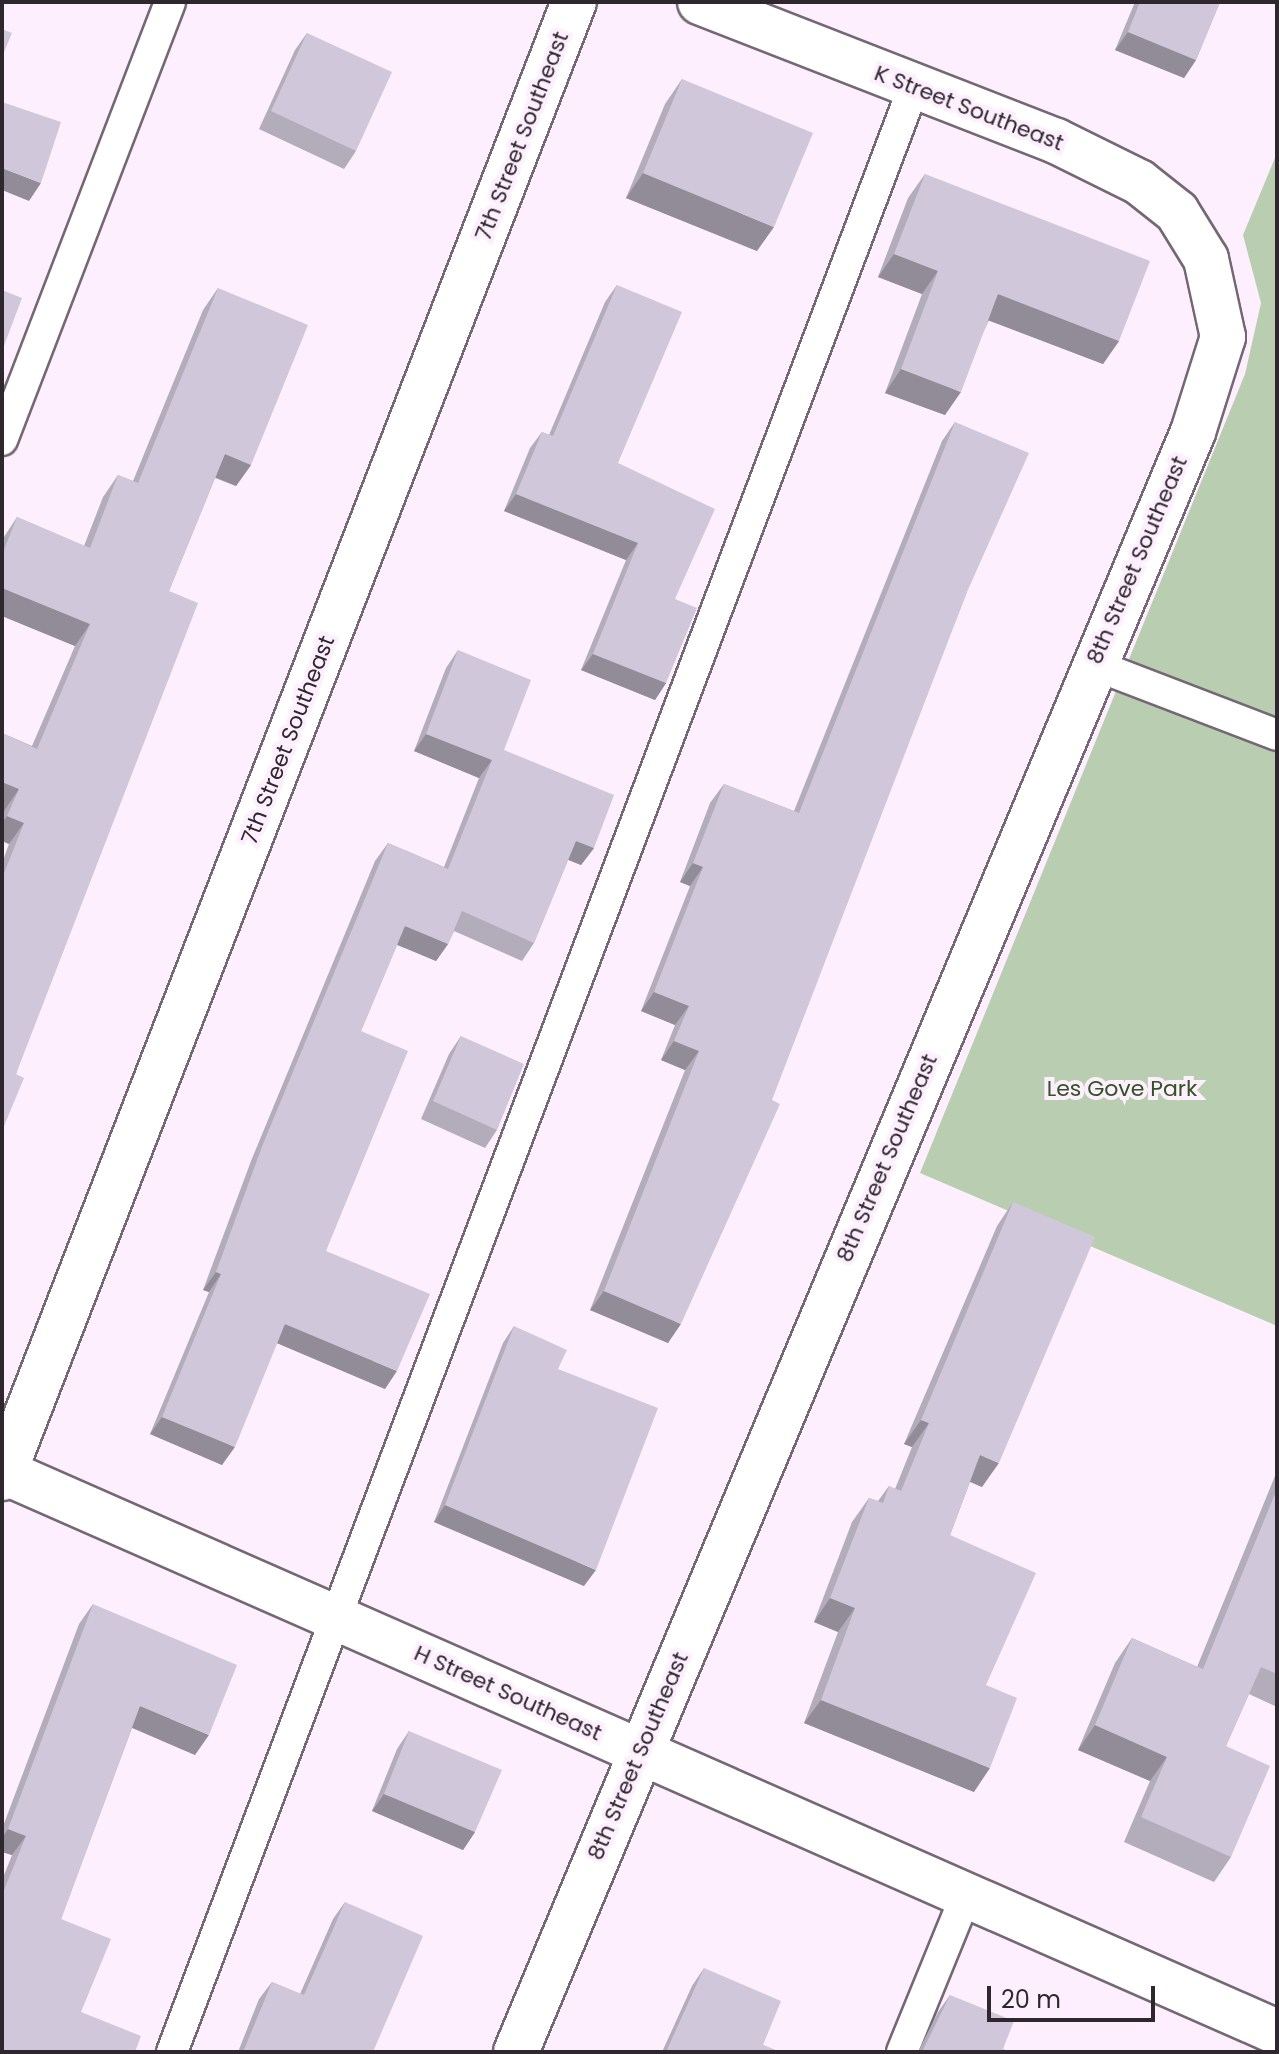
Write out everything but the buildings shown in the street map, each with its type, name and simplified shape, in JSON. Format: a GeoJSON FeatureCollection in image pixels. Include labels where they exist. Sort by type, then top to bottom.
{"type":"FeatureCollection","features":[{"type":"Feature","properties":{"kind":"street","name":"7th Street Southeast"},"geometry":{"type":"LineString","coordinates":[[3,1473],[574,2]]}},
{"type":"Feature","properties":{"kind":"street","name":"K Street Southeast"},"geometry":{"type":"LineString","coordinates":[[700,2],[1117,169],[1177,212],[1206,259]]}},
{"type":"Feature","properties":{"kind":"street","name":"8th Street Southeast"},"geometry":{"type":"LineString","coordinates":[[516,2052],[1216,372],[1221,314],[1206,259]]}},
{"type":"Feature","properties":{"kind":"street","name":"H Street Southeast"},"geometry":{"type":"LineString","coordinates":[[3,1473],[1277,2032]]}},
{"type":"Feature","properties":{"kind":"lane"},"geometry":{"type":"LineString","coordinates":[[2,440],[170,2]]}},
{"type":"Feature","properties":{"kind":"lane"},"geometry":{"type":"LineString","coordinates":[[172,2052],[339,1620],[914,86]]}},
{"type":"Feature","properties":{"kind":"lane"},"geometry":{"type":"LineString","coordinates":[[1092,664],[1277,735]]}},
{"type":"Feature","properties":{"kind":"lane"},"geometry":{"type":"LineString","coordinates":[[902,2052],[966,1895]]}},
{"type":"Feature","properties":{"kind":"green space","name":"Les Gove Park"},"geometry":{"type":"Polygon","coordinates":[[[1277,153],[1277,1326],[920,1173],[1245,374],[1261,303],[1243,235],[1277,153]]]}}]}
